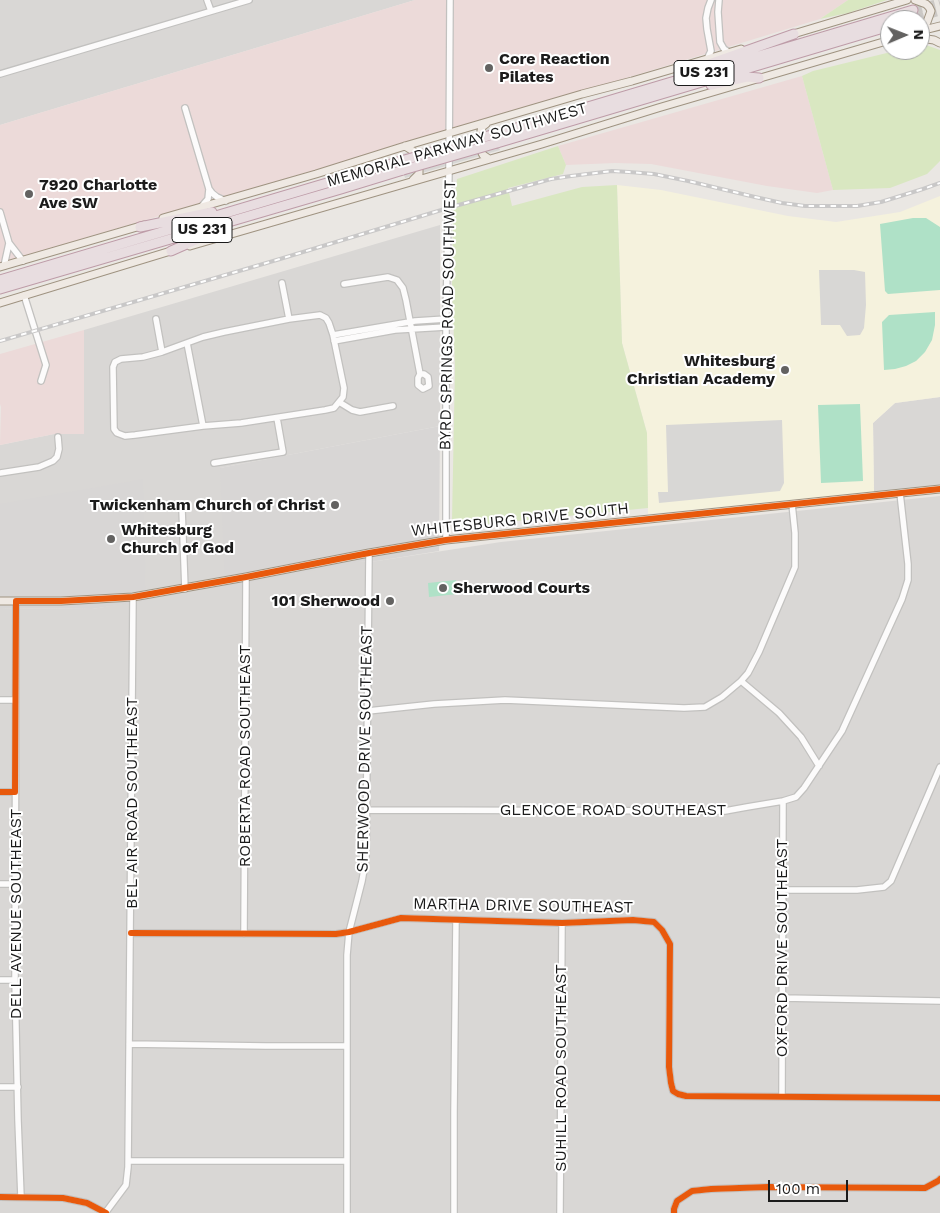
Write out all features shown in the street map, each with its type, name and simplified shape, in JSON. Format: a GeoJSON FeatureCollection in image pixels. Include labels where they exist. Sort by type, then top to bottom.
{"type":"FeatureCollection","features":[{"type":"Feature","properties":{"kind":"highway","name":"MEMORIAL PARKWAY SOUTHWEST"},"geometry":{"type":"LineString","coordinates":[[0,280],[276,198],[402,166],[496,139],[880,26]]}},
{"type":"Feature","properties":{"kind":"highway","name":"MEMORIAL PARKWAY SOUTHWEST"},"geometry":{"type":"LineString","coordinates":[[650,93],[880,29]]}},
{"type":"Feature","properties":{"kind":"highway"},"geometry":{"type":"LineString","coordinates":[[759,78],[747,77],[667,97],[650,93],[662,80],[794,34]]}},
{"type":"Feature","properties":{"kind":"highway","name":"MEMORIAL PARKWAY SOUTHWEST"},"geometry":{"type":"LineString","coordinates":[[0,289],[275,209],[402,166]]}},
{"type":"Feature","properties":{"kind":"highway"},"geometry":{"type":"LineString","coordinates":[[140,227],[276,198]]}},
{"type":"Feature","properties":{"kind":"highway"},"geometry":{"type":"LineString","coordinates":[[170,251],[216,231],[262,216],[275,209]]}},
{"type":"Feature","properties":{"kind":"main road","name":"MEMORIAL PARKWAY SOUTHWEST"},"geometry":{"type":"LineString","coordinates":[[2,266],[140,227],[150,222],[226,201],[405,146],[906,0]]}},
{"type":"Feature","properties":{"kind":"main road"},"geometry":{"type":"LineString","coordinates":[[915,0],[926,4],[931,11],[930,14]]}},
{"type":"Feature","properties":{"kind":"main road","name":"MEMORIAL PARKWAY SOUTHWEST"},"geometry":{"type":"LineString","coordinates":[[0,303],[170,251],[450,171],[880,43]]}},
{"type":"Feature","properties":{"kind":"main road"},"geometry":{"type":"LineString","coordinates":[[488,122],[482,127],[479,139],[480,149],[483,155],[489,159]]}},
{"type":"Feature","properties":{"kind":"main road"},"geometry":{"type":"LineString","coordinates":[[405,146],[413,150],[419,162],[419,174],[411,182]]}},
{"type":"Feature","properties":{"kind":"main road","name":"WHITESBURG DRIVE SOUTH"},"geometry":{"type":"LineString","coordinates":[[0,601],[70,601],[133,597],[446,540],[940,489]]}},
{"type":"Feature","properties":{"kind":"street"},"geometry":{"type":"LineString","coordinates":[[207,0],[211,11]]}},
{"type":"Feature","properties":{"kind":"street"},"geometry":{"type":"LineString","coordinates":[[0,74],[249,0]]}},
{"type":"Feature","properties":{"kind":"street","name":"BYRD SPRINGS ROAD SOUTHWEST"},"geometry":{"type":"LineString","coordinates":[[446,540],[446,319],[450,171],[450,0]]}},
{"type":"Feature","properties":{"kind":"street"},"geometry":{"type":"LineString","coordinates":[[707,59],[711,51],[706,18],[711,0]]}},
{"type":"Feature","properties":{"kind":"street"},"geometry":{"type":"LineString","coordinates":[[719,0],[720,42],[724,49],[730,52]]}},
{"type":"Feature","properties":{"kind":"street"},"geometry":{"type":"LineString","coordinates":[[185,108],[209,189],[212,194],[226,201]]}},
{"type":"Feature","properties":{"kind":"street"},"geometry":{"type":"LineString","coordinates":[[200,208],[208,198],[209,189]]}},
{"type":"Feature","properties":{"kind":"street"},"geometry":{"type":"LineString","coordinates":[[0,212],[9,243],[23,261]]}},
{"type":"Feature","properties":{"kind":"street"},"geometry":{"type":"LineString","coordinates":[[2,266],[9,243]]}},
{"type":"Feature","properties":{"kind":"street"},"geometry":{"type":"LineString","coordinates":[[344,284],[388,277],[397,280],[403,288],[420,374]]}},
{"type":"Feature","properties":{"kind":"street"},"geometry":{"type":"LineString","coordinates":[[282,283],[289,319]]}},
{"type":"Feature","properties":{"kind":"street"},"geometry":{"type":"LineString","coordinates":[[24,295],[46,365],[41,380]]}},
{"type":"Feature","properties":{"kind":"street"},"geometry":{"type":"LineString","coordinates":[[320,316],[326,318],[334,338],[344,388],[343,397],[334,408],[241,423],[125,436],[117,433],[114,429],[113,367],[115,362],[121,359],[143,357],[224,332],[289,319],[320,316]]}},
{"type":"Feature","properties":{"kind":"street"},"geometry":{"type":"LineString","coordinates":[[156,319],[162,352]]}},
{"type":"Feature","properties":{"kind":"street"},"geometry":{"type":"LineString","coordinates":[[334,338],[410,322],[446,319]]}},
{"type":"Feature","properties":{"kind":"street"},"geometry":{"type":"LineString","coordinates":[[334,338],[395,330],[446,327]]}},
{"type":"Feature","properties":{"kind":"street"},"geometry":{"type":"LineString","coordinates":[[187,343],[203,426]]}},
{"type":"Feature","properties":{"kind":"street"},"geometry":{"type":"LineString","coordinates":[[339,402],[352,410],[360,412],[393,406]]}},
{"type":"Feature","properties":{"kind":"street"},"geometry":{"type":"LineString","coordinates":[[214,463],[283,452],[277,418]]}},
{"type":"Feature","properties":{"kind":"street"},"geometry":{"type":"LineString","coordinates":[[0,474],[38,467],[53,461],[59,449],[58,437]]}},
{"type":"Feature","properties":{"kind":"street","name":"GLENCOE ROAD SOUTHEAST"},"geometry":{"type":"LineString","coordinates":[[367,810],[725,811],[796,797],[842,731],[902,599],[908,580],[908,564],[900,493]]}},
{"type":"Feature","properties":{"kind":"street"},"geometry":{"type":"LineString","coordinates":[[368,710],[505,700],[684,708],[705,707],[722,697],[741,681],[760,652],[795,567],[795,533],[792,504]]}},
{"type":"Feature","properties":{"kind":"street"},"geometry":{"type":"LineString","coordinates":[[182,509],[185,588]]}},
{"type":"Feature","properties":{"kind":"street","name":"SHERWOOD DRIVE SOUTHEAST"},"geometry":{"type":"LineString","coordinates":[[347,1213],[347,955],[349,932],[366,858],[369,553]]}},
{"type":"Feature","properties":{"kind":"street","name":"ROBERTA ROAD SOUTHEAST"},"geometry":{"type":"LineString","coordinates":[[244,934],[246,577]]}},
{"type":"Feature","properties":{"kind":"street","name":"BEL AIR ROAD SOUTHEAST"},"geometry":{"type":"LineString","coordinates":[[106,1213],[126,1185],[128,1161],[133,597]]}},
{"type":"Feature","properties":{"kind":"street","name":"DELL AVENUE SOUTHEAST"},"geometry":{"type":"LineString","coordinates":[[16,601],[15,980],[22,1197]]}},
{"type":"Feature","properties":{"kind":"street"},"geometry":{"type":"LineString","coordinates":[[741,681],[782,716],[801,737],[819,766]]}},
{"type":"Feature","properties":{"kind":"street"},"geometry":{"type":"LineString","coordinates":[[0,700],[15,700]]}},
{"type":"Feature","properties":{"kind":"street"},"geometry":{"type":"LineString","coordinates":[[782,890],[857,890],[884,887],[891,881],[940,767]]}},
{"type":"Feature","properties":{"kind":"street"},"geometry":{"type":"LineString","coordinates":[[0,792],[15,792]]}},
{"type":"Feature","properties":{"kind":"street","name":"OXFORD DRIVE SOUTHEAST"},"geometry":{"type":"LineString","coordinates":[[782,1096],[783,801]]}},
{"type":"Feature","properties":{"kind":"street"},"geometry":{"type":"LineString","coordinates":[[0,884],[15,884]]}},
{"type":"Feature","properties":{"kind":"street","name":"MARTHA DRIVE SOUTHEAST"},"geometry":{"type":"LineString","coordinates":[[131,933],[336,934],[401,918],[562,923],[633,920],[654,922],[662,930],[670,944],[670,1083],[673,1091],[686,1096],[940,1098]]}},
{"type":"Feature","properties":{"kind":"street"},"geometry":{"type":"LineString","coordinates":[[454,1213],[456,920]]}},
{"type":"Feature","properties":{"kind":"street","name":"SUHILL ROAD SOUTHEAST"},"geometry":{"type":"LineString","coordinates":[[560,1213],[562,923]]}},
{"type":"Feature","properties":{"kind":"street"},"geometry":{"type":"LineString","coordinates":[[0,980],[15,980]]}},
{"type":"Feature","properties":{"kind":"street"},"geometry":{"type":"LineString","coordinates":[[782,998],[940,1001]]}},
{"type":"Feature","properties":{"kind":"street"},"geometry":{"type":"LineString","coordinates":[[129,1044],[347,1046]]}},
{"type":"Feature","properties":{"kind":"street"},"geometry":{"type":"LineString","coordinates":[[0,1087],[18,1087]]}},
{"type":"Feature","properties":{"kind":"street"},"geometry":{"type":"LineString","coordinates":[[128,1161],[347,1161]]}},
{"type":"Feature","properties":{"kind":"street"},"geometry":{"type":"LineString","coordinates":[[674,1213],[678,1201],[684,1196],[692,1191],[711,1188],[925,1188],[940,1179]]}},
{"type":"Feature","properties":{"kind":"street"},"geometry":{"type":"LineString","coordinates":[[0,1197],[64,1198],[87,1203],[106,1213]]}},
{"type":"Feature","properties":{"kind":"shaded area"},"geometry":{"type":"Polygon","coordinates":[[[0,0],[415,0],[0,125],[0,0]]]}},
{"type":"Feature","properties":{"kind":"shaded area"},"geometry":{"type":"Polygon","coordinates":[[[415,0],[848,0],[820,19],[0,263],[0,125],[415,0]]]}},
{"type":"Feature","properties":{"kind":"shaded area"},"geometry":{"type":"Polygon","coordinates":[[[802,76],[833,190],[817,193],[767,186],[651,164],[566,165],[558,146],[802,76]]]}},
{"type":"Feature","properties":{"kind":"shaded area","name":"Whitesburg Christian Academy"},"geometry":{"type":"Polygon","coordinates":[[[617,185],[661,190],[788,216],[836,222],[900,212],[940,196],[940,397],[895,403],[873,423],[874,492],[648,514],[647,433],[622,343],[617,185]]]}},
{"type":"Feature","properties":{"kind":"shaded area"},"geometry":{"type":"Polygon","coordinates":[[[440,225],[440,426],[220,468],[359,562],[377,561],[501,542],[940,496],[940,1213],[0,1213],[0,608],[92,609],[146,600],[4,504],[0,504],[0,445],[54,434],[84,434],[84,330],[440,225]]]}},
{"type":"Feature","properties":{"kind":"shaded area"},"geometry":{"type":"Polygon","coordinates":[[[819,270],[854,270],[865,272],[866,305],[864,328],[860,335],[847,336],[840,325],[821,325],[819,270]]]}},
{"type":"Feature","properties":{"kind":"shaded area"},"geometry":{"type":"Polygon","coordinates":[[[84,330],[84,434],[54,434],[0,445],[0,354],[84,330]]]}},
{"type":"Feature","properties":{"kind":"shaded area"},"geometry":{"type":"Polygon","coordinates":[[[940,397],[940,485],[874,492],[873,423],[895,403],[940,397]]]}},
{"type":"Feature","properties":{"kind":"shaded area"},"geometry":{"type":"Polygon","coordinates":[[[782,420],[784,483],[780,491],[659,503],[658,492],[668,492],[666,425],[782,420]]]}},
{"type":"Feature","properties":{"kind":"shaded area"},"geometry":{"type":"Polygon","coordinates":[[[440,426],[439,551],[359,562],[225,587],[220,468],[440,426]]]}},
{"type":"Feature","properties":{"kind":"shaded area"},"geometry":{"type":"Polygon","coordinates":[[[143,479],[146,601],[92,609],[0,608],[0,504],[143,479]]]}},
{"type":"Feature","properties":{"kind":"green space"},"geometry":{"type":"Polygon","coordinates":[[[848,0],[887,0],[848,13],[820,19],[848,0]]]}},
{"type":"Feature","properties":{"kind":"green space"},"geometry":{"type":"Polygon","coordinates":[[[930,46],[940,50],[940,161],[927,174],[890,188],[833,190],[802,76],[813,71],[880,55],[880,60],[930,60],[930,46]]]}},
{"type":"Feature","properties":{"kind":"green space"},"geometry":{"type":"Polygon","coordinates":[[[558,146],[566,165],[563,174],[508,188],[512,206],[582,187],[617,185],[622,343],[647,433],[648,508],[457,527],[452,520],[455,367],[452,285],[453,215],[457,179],[558,146]]]}},
{"type":"Feature","properties":{"kind":"green space"},"geometry":{"type":"Polygon","coordinates":[[[913,218],[926,218],[940,227],[940,290],[888,294],[885,291],[880,224],[913,218]]]}},
{"type":"Feature","properties":{"kind":"green space"},"geometry":{"type":"Polygon","coordinates":[[[935,312],[932,340],[925,352],[916,361],[906,366],[884,370],[882,322],[889,315],[935,312]]]}},
{"type":"Feature","properties":{"kind":"green space"},"geometry":{"type":"Polygon","coordinates":[[[860,404],[863,481],[821,483],[818,405],[860,404]]]}},
{"type":"Feature","properties":{"kind":"green space","name":"Sherwood Courts"},"geometry":{"type":"Polygon","coordinates":[[[456,580],[458,594],[429,597],[428,583],[456,580]]]}},
{"type":"Feature","properties":{"kind":"pier"},"geometry":{"type":"Polygon","coordinates":[[[493,127],[500,150],[405,178],[399,155],[493,127]]]}},
{"type":"Feature","properties":{"kind":"tunnel"},"geometry":{"type":"LineString","coordinates":[[913,10],[940,3]]}},
{"type":"Feature","properties":{"kind":"tunnel"},"geometry":{"type":"LineString","coordinates":[[930,14],[940,11]]}},
{"type":"Feature","properties":{"kind":"railway"},"geometry":{"type":"LineString","coordinates":[[0,341],[551,179],[612,171],[654,174],[782,203],[805,206],[857,206],[881,202],[940,183]]}},
{"type":"Feature","properties":{"kind":"cycle path"},"geometry":{"type":"LineString","coordinates":[[0,792],[15,792],[16,601],[61,601],[133,597],[446,540],[940,489]]}},
{"type":"Feature","properties":{"kind":"cycle path"},"geometry":{"type":"LineString","coordinates":[[131,933],[336,934],[401,918],[562,923],[633,920],[654,922],[662,930],[670,944],[669,1067],[673,1091],[686,1096],[940,1098]]}},
{"type":"Feature","properties":{"kind":"cycle path"},"geometry":{"type":"LineString","coordinates":[[674,1213],[677,1201],[692,1191],[768,1187],[925,1188],[940,1179]]}},
{"type":"Feature","properties":{"kind":"cycle path"},"geometry":{"type":"LineString","coordinates":[[0,1197],[63,1198],[87,1203],[106,1213]]}},
{"type":"Feature","properties":{"kind":"place","name":"Core Reaction Pilates"},"geometry":{"type":"Point","coordinates":[489,68]}},
{"type":"Feature","properties":{"kind":"place","name":"7920 Charlotte Ave SW"},"geometry":{"type":"Point","coordinates":[29,194]}},
{"type":"Feature","properties":{"kind":"place","name":"Whitesburg Christian Academy"},"geometry":{"type":"Point","coordinates":[785,370]}},
{"type":"Feature","properties":{"kind":"place","name":"Twickenham Church of Christ"},"geometry":{"type":"Point","coordinates":[335,505]}},
{"type":"Feature","properties":{"kind":"place","name":"Whitesburg Church of God"},"geometry":{"type":"Point","coordinates":[111,539]}},
{"type":"Feature","properties":{"kind":"place","name":"Sherwood Courts"},"geometry":{"type":"Point","coordinates":[443,588]}},
{"type":"Feature","properties":{"kind":"place","name":"101 Sherwood"},"geometry":{"type":"Point","coordinates":[390,601]}}]}
